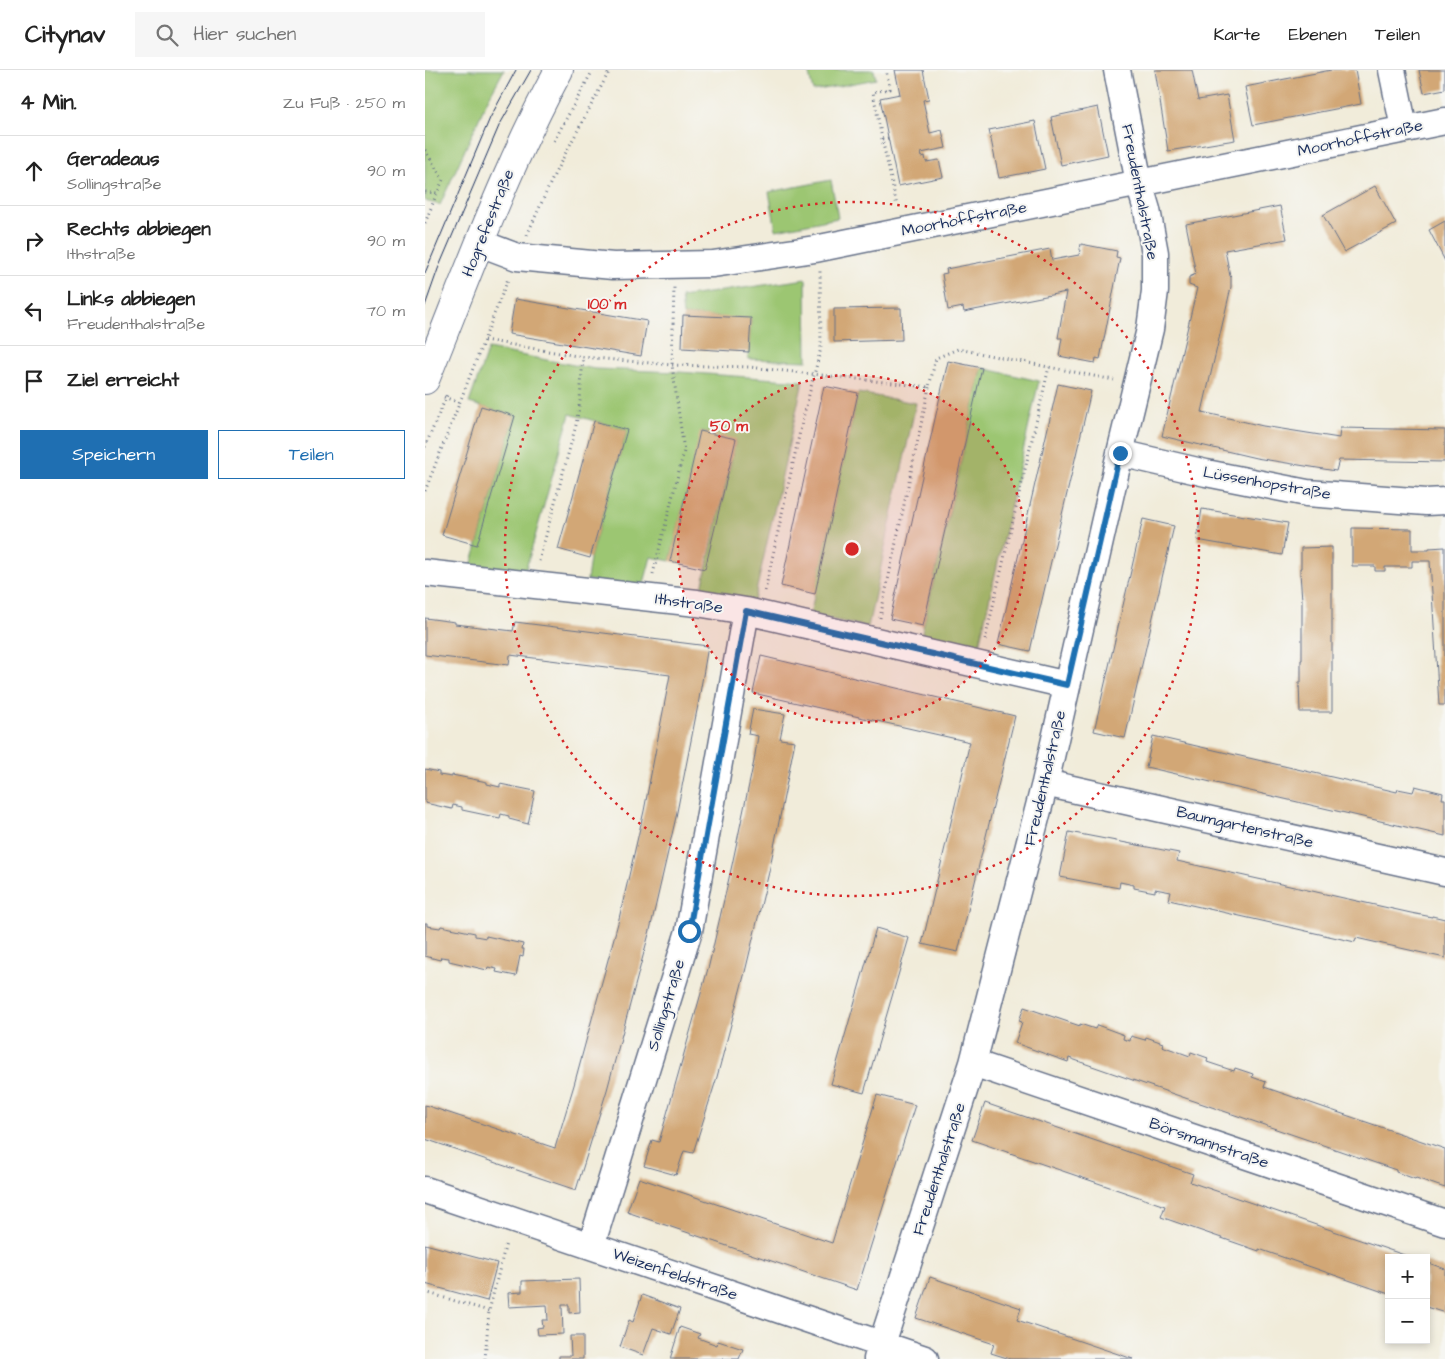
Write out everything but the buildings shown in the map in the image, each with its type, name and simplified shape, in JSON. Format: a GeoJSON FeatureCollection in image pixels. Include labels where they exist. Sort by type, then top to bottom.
{"type":"FeatureCollection","features":[{"type":"Feature","properties":{"kind":"street","name":"Hogrefestraße"},"geometry":{"type":"LineString","coordinates":[[425,380],[510,169],[538,108],[559,70]]}},
{"type":"Feature","properties":{"kind":"street","name":"Freudenthalstraße"},"geometry":{"type":"LineString","coordinates":[[880,1351],[973,1063],[1045,783],[1120,453],[1151,329],[1155,291],[1155,252],[1147,210],[1139,183],[1117,70]]}},
{"type":"Feature","properties":{"kind":"street"},"geometry":{"type":"LineString","coordinates":[[1392,70],[1404,128]]}},
{"type":"Feature","properties":{"kind":"street","name":"Moorhoffstraße"},"geometry":{"type":"LineString","coordinates":[[479,243],[517,257],[613,266],[713,264],[815,249],[1445,120]]}},
{"type":"Feature","properties":{"kind":"street","name":"Lüssenhopstraße"},"geometry":{"type":"LineString","coordinates":[[1120,453],[1206,473],[1307,493],[1426,502],[1445,501]]}},
{"type":"Feature","properties":{"kind":"street","name":"Ithstraße"},"geometry":{"type":"LineString","coordinates":[[425,573],[697,603],[753,613],[1067,685]]}},
{"type":"Feature","properties":{"kind":"street","name":"Sollingstraße"},"geometry":{"type":"LineString","coordinates":[[591,1246],[689,931],[753,613]]}},
{"type":"Feature","properties":{"kind":"street","name":"Baumgartenstraße"},"geometry":{"type":"LineString","coordinates":[[1045,783],[1445,872]]}},
{"type":"Feature","properties":{"kind":"street","name":"Börsmannstraße"},"geometry":{"type":"LineString","coordinates":[[973,1063],[1445,1224]]}},
{"type":"Feature","properties":{"kind":"street","name":"Weizenfeldstraße"},"geometry":{"type":"LineString","coordinates":[[425,1190],[512,1218],[880,1351],[925,1359]]}},
{"type":"Feature","properties":{"kind":"path"},"geometry":{"type":"LineString","coordinates":[[886,70],[890,89],[873,92],[897,206]]}},
{"type":"Feature","properties":{"kind":"path"},"geometry":{"type":"LineString","coordinates":[[882,139],[888,138]]}},
{"type":"Feature","properties":{"kind":"path"},"geometry":{"type":"LineString","coordinates":[[425,150],[443,180],[425,223]]}},
{"type":"Feature","properties":{"kind":"path"},"geometry":{"type":"LineString","coordinates":[[425,192],[437,193]]}},
{"type":"Feature","properties":{"kind":"path"},"geometry":{"type":"LineString","coordinates":[[753,613],[821,348],[821,275],[815,249]]}},
{"type":"Feature","properties":{"kind":"path"},"geometry":{"type":"LineString","coordinates":[[647,598],[684,451],[672,365],[675,264]]}},
{"type":"Feature","properties":{"kind":"path"},"geometry":{"type":"LineString","coordinates":[[485,340],[583,357],[672,365],[749,367],[929,387]]}},
{"type":"Feature","properties":{"kind":"path"},"geometry":{"type":"LineString","coordinates":[[875,641],[936,358],[958,349],[1137,384]]}},
{"type":"Feature","properties":{"kind":"path"},"geometry":{"type":"LineString","coordinates":[[534,585],[535,574],[576,425],[580,401],[583,357]]}},
{"type":"Feature","properties":{"kind":"path"},"geometry":{"type":"LineString","coordinates":[[979,665],[1049,367]]}},
{"type":"Feature","properties":{"kind":"path"},"geometry":{"type":"LineString","coordinates":[[485,1359],[489,1311],[512,1218]]}},
{"type":"Feature","properties":{"kind":"path"},"geometry":{"type":"LineString","coordinates":[[425,1292],[489,1311]]}},
{"type":"Feature","properties":{"kind":"green space"},"geometry":{"type":"Polygon","coordinates":[[[425,70],[504,70],[488,99],[440,205],[425,201],[425,70]]]}},
{"type":"Feature","properties":{"kind":"green space"},"geometry":{"type":"Polygon","coordinates":[[[808,70],[874,70],[876,79],[813,91],[808,70]]]}},
{"type":"Feature","properties":{"kind":"green space"},"geometry":{"type":"Polygon","coordinates":[[[831,180],[838,218],[776,230],[769,192],[831,180]]]}},
{"type":"Feature","properties":{"kind":"green space"},"geometry":{"type":"Polygon","coordinates":[[[806,279],[807,361],[748,359],[751,319],[683,315],[681,297],[806,279]]]}},
{"type":"Feature","properties":{"kind":"green space"},"geometry":{"type":"Polygon","coordinates":[[[488,349],[595,369],[679,372],[803,381],[754,601],[701,592],[736,440],[701,431],[670,561],[651,557],[643,587],[587,580],[590,558],[627,430],[570,414],[525,572],[471,566],[515,416],[469,403],[488,349]]]}},
{"type":"Feature","properties":{"kind":"green space"},"geometry":{"type":"Polygon","coordinates":[[[982,368],[1039,381],[977,654],[920,641],[982,368]]]}},
{"type":"Feature","properties":{"kind":"green space"},"geometry":{"type":"Polygon","coordinates":[[[858,393],[916,403],[868,627],[810,615],[858,393]]]}},
{"type":"Feature","properties":{"kind":"tram line"},"geometry":{"type":"LineString","coordinates":[[425,273],[490,118],[516,70]]}},
{"type":"Feature","properties":{"kind":"tram line"},"geometry":{"type":"LineString","coordinates":[[425,306],[438,269],[499,126],[531,70]]}},
{"type":"Feature","properties":{"kind":"route"},"geometry":{"type":"LineString","coordinates":[[689,931],[746,611],[1067,685],[1120,453]]}}]}
